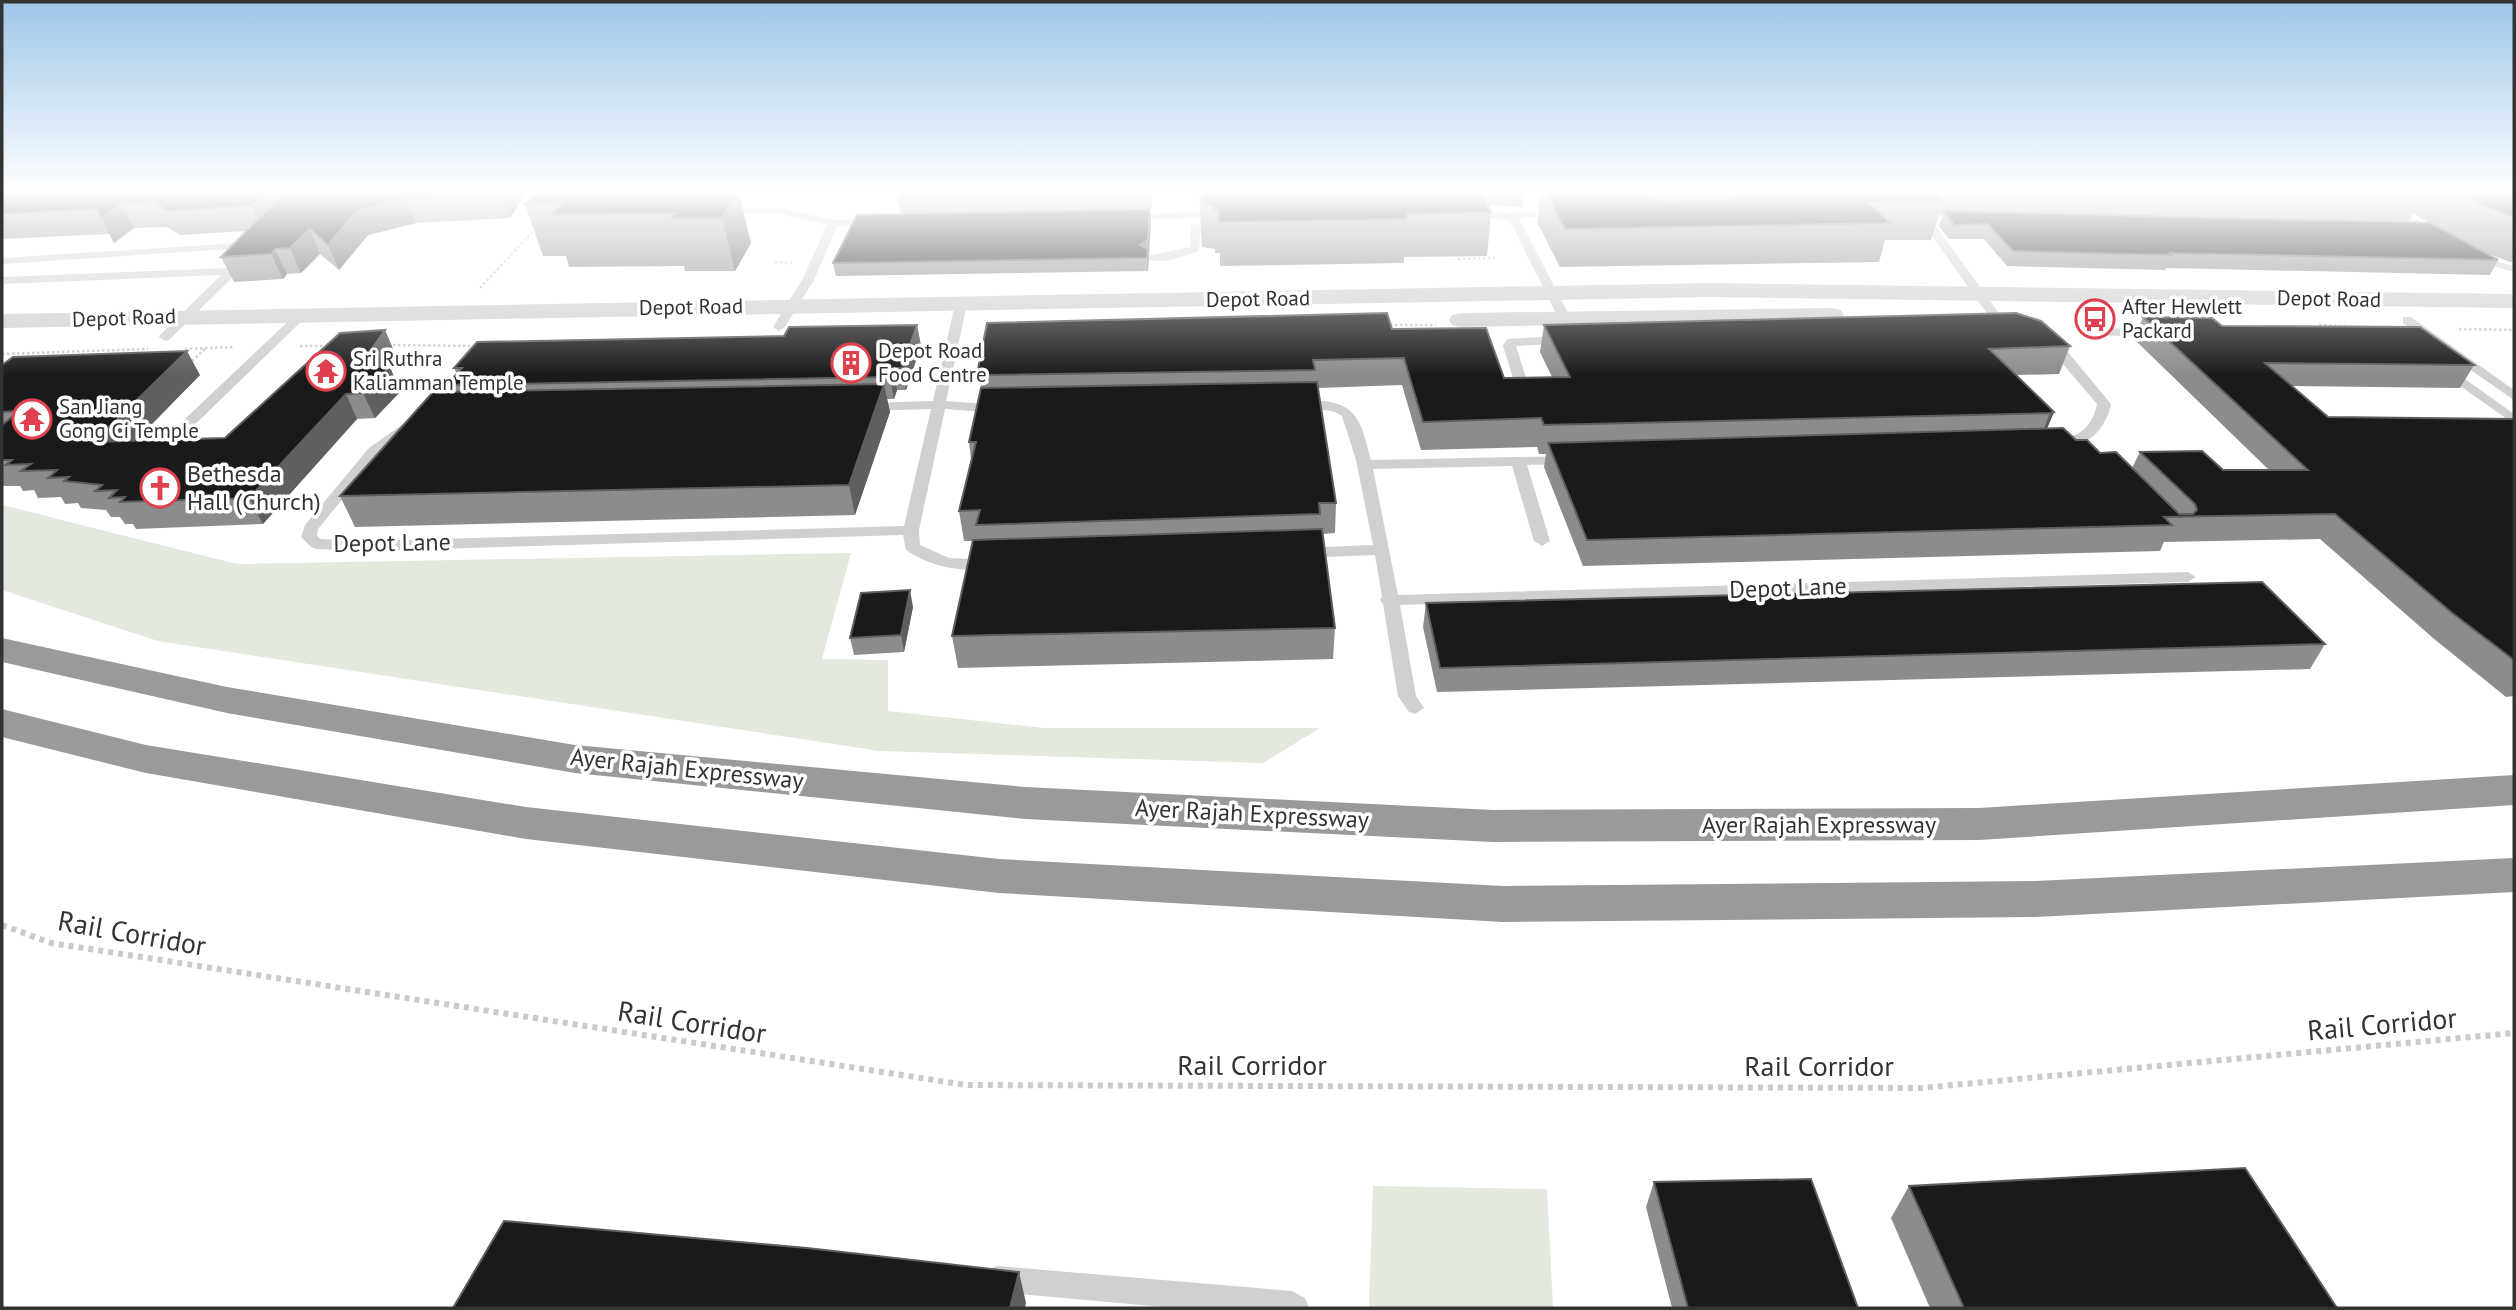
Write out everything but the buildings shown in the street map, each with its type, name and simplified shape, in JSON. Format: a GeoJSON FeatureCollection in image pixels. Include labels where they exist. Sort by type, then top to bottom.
{"type":"FeatureCollection","features":[{"type":"Feature","properties":{"kind":"highway","name":"Ayer Rajah Expressway"},"geometry":{"type":"LineString","coordinates":[[2,650],[227,700],[575,759],[1025,803],[1493,826],[1979,824],[2514,790]]}},
{"type":"Feature","properties":{"kind":"highway"},"geometry":{"type":"LineString","coordinates":[[2,723],[146,760],[526,823],[999,876],[1503,904],[2036,899],[2514,875]]}},
{"type":"Feature","properties":{"kind":"street","name":"Depot Road"},"geometry":{"type":"LineString","coordinates":[[2,321],[459,311],[785,316],[959,314],[1710,290],[2514,301]]}},
{"type":"Feature","properties":{"kind":"street"},"geometry":{"type":"LineString","coordinates":[[1710,290],[1726,316]]}},
{"type":"Feature","properties":{"kind":"street","name":"Depot Road"},"geometry":{"type":"LineString","coordinates":[[959,314],[1396,320]]}},
{"type":"Feature","properties":{"kind":"street","name":"Depot Road"},"geometry":{"type":"LineString","coordinates":[[2,340],[166,345],[785,316]]}},
{"type":"Feature","properties":{"kind":"street","name":"Depot Road"},"geometry":{"type":"LineString","coordinates":[[1438,320],[1569,329],[1726,316],[2514,321]]}},
{"type":"Feature","properties":{"kind":"lane"},"geometry":{"type":"LineString","coordinates":[[2,261],[87,254]]}},
{"type":"Feature","properties":{"kind":"lane"},"geometry":{"type":"LineString","coordinates":[[166,345],[189,316],[249,254]]}},
{"type":"Feature","properties":{"kind":"lane"},"geometry":{"type":"LineString","coordinates":[[785,316],[808,280],[819,254]]}},
{"type":"Feature","properties":{"kind":"lane"},"geometry":{"type":"LineString","coordinates":[[1149,257],[1178,254]]}},
{"type":"Feature","properties":{"kind":"lane"},"geometry":{"type":"LineString","coordinates":[[1520,381],[1509,346],[1511,342],[1569,329],[1532,254]]}},
{"type":"Feature","properties":{"kind":"lane"},"geometry":{"type":"LineString","coordinates":[[1955,254],[1995,316]]}},
{"type":"Feature","properties":{"kind":"lane"},"geometry":{"type":"LineString","coordinates":[[2468,254],[2482,261],[2514,269]]}},
{"type":"Feature","properties":{"kind":"lane"},"geometry":{"type":"LineString","coordinates":[[2,281],[233,271]]}},
{"type":"Feature","properties":{"kind":"lane"},"geometry":{"type":"LineString","coordinates":[[174,437],[303,314]]}},
{"type":"Feature","properties":{"kind":"lane"},"geometry":{"type":"LineString","coordinates":[[959,314],[911,530],[912,547],[930,560],[954,564],[1009,562]]}},
{"type":"Feature","properties":{"kind":"lane"},"geometry":{"type":"LineString","coordinates":[[2407,320],[2514,397]]}},
{"type":"Feature","properties":{"kind":"lane"},"geometry":{"type":"LineString","coordinates":[[2091,332],[2179,333]]}},
{"type":"Feature","properties":{"kind":"lane"},"geometry":{"type":"LineString","coordinates":[[2038,340],[2062,354],[2104,404],[2102,418],[2086,446],[2050,446]]}},
{"type":"Feature","properties":{"kind":"lane"},"geometry":{"type":"LineString","coordinates":[[2432,359],[2514,419]]}},
{"type":"Feature","properties":{"kind":"lane"},"geometry":{"type":"LineString","coordinates":[[1285,405],[1326,404],[1348,415],[1355,425],[1407,696],[1415,708]]}},
{"type":"Feature","properties":{"kind":"lane"},"geometry":{"type":"LineString","coordinates":[[845,407],[939,405],[1013,409]]}},
{"type":"Feature","properties":{"kind":"lane","name":"Depot Lane"},"geometry":{"type":"LineString","coordinates":[[432,414],[412,419],[374,451],[310,528],[309,537],[317,544],[365,546],[911,530]]}},
{"type":"Feature","properties":{"kind":"lane"},"geometry":{"type":"LineString","coordinates":[[1364,465],[1583,459]]}},
{"type":"Feature","properties":{"kind":"lane"},"geometry":{"type":"LineString","coordinates":[[1518,461],[1542,541]]}},
{"type":"Feature","properties":{"kind":"lane"},"geometry":{"type":"LineString","coordinates":[[1283,553],[1379,550]]}},
{"type":"Feature","properties":{"kind":"lane","name":"Depot Lane"},"geometry":{"type":"LineString","coordinates":[[1388,600],[2188,577]]}},
{"type":"Feature","properties":{"kind":"lane"},"geometry":{"type":"LineString","coordinates":[[967,1276],[1292,1305],[1295,1308]]}},
{"type":"Feature","properties":{"kind":"path"},"geometry":{"type":"LineString","coordinates":[[459,311],[511,254]]}},
{"type":"Feature","properties":{"kind":"path"},"geometry":{"type":"LineString","coordinates":[[1458,259],[1495,258]]}},
{"type":"Feature","properties":{"kind":"path"},"geometry":{"type":"LineString","coordinates":[[775,262],[792,262]]}},
{"type":"Feature","properties":{"kind":"path"},"geometry":{"type":"LineString","coordinates":[[2,354],[166,345],[205,348],[275,341],[332,346]]}},
{"type":"Feature","properties":{"kind":"path"},"geometry":{"type":"LineString","coordinates":[[383,345],[490,345]]}},
{"type":"Feature","properties":{"kind":"path"},"geometry":{"type":"LineString","coordinates":[[186,367],[205,348]]}},
{"type":"Feature","properties":{"kind":"path","name":"Rail Corridor"},"geometry":{"type":"LineString","coordinates":[[2,925],[51,943],[966,1085],[1921,1088],[2514,1033]]}},
{"type":"Feature","properties":{"kind":"shaded area"},"geometry":{"type":"Polygon","coordinates":[[[2,505],[237,564],[851,553],[822,659],[888,660],[888,711],[1044,728],[1320,728],[1263,763],[880,751],[158,641],[2,590],[2,505]]]}},
{"type":"Feature","properties":{"kind":"shaded area"},"geometry":{"type":"Polygon","coordinates":[[[1373,1186],[1547,1189],[1553,1308],[1369,1308],[1373,1186]]]}},
{"type":"Feature","properties":{"kind":"place","name":"After Hewlett Packard"},"geometry":{"type":"Point","coordinates":[2095,319]}},
{"type":"Feature","properties":{"kind":"place","name":"Depot Road Food Centre"},"geometry":{"type":"Point","coordinates":[851,363]}},
{"type":"Feature","properties":{"kind":"place","name":"Sri Ruthra Kaliamman Temple"},"geometry":{"type":"Point","coordinates":[326,371]}},
{"type":"Feature","properties":{"kind":"place","name":"San Jiang Gong Ci Temple"},"geometry":{"type":"Point","coordinates":[32,419]}},
{"type":"Feature","properties":{"kind":"place","name":"Bethesda Hall (Church)"},"geometry":{"type":"Point","coordinates":[160,488]}}]}
